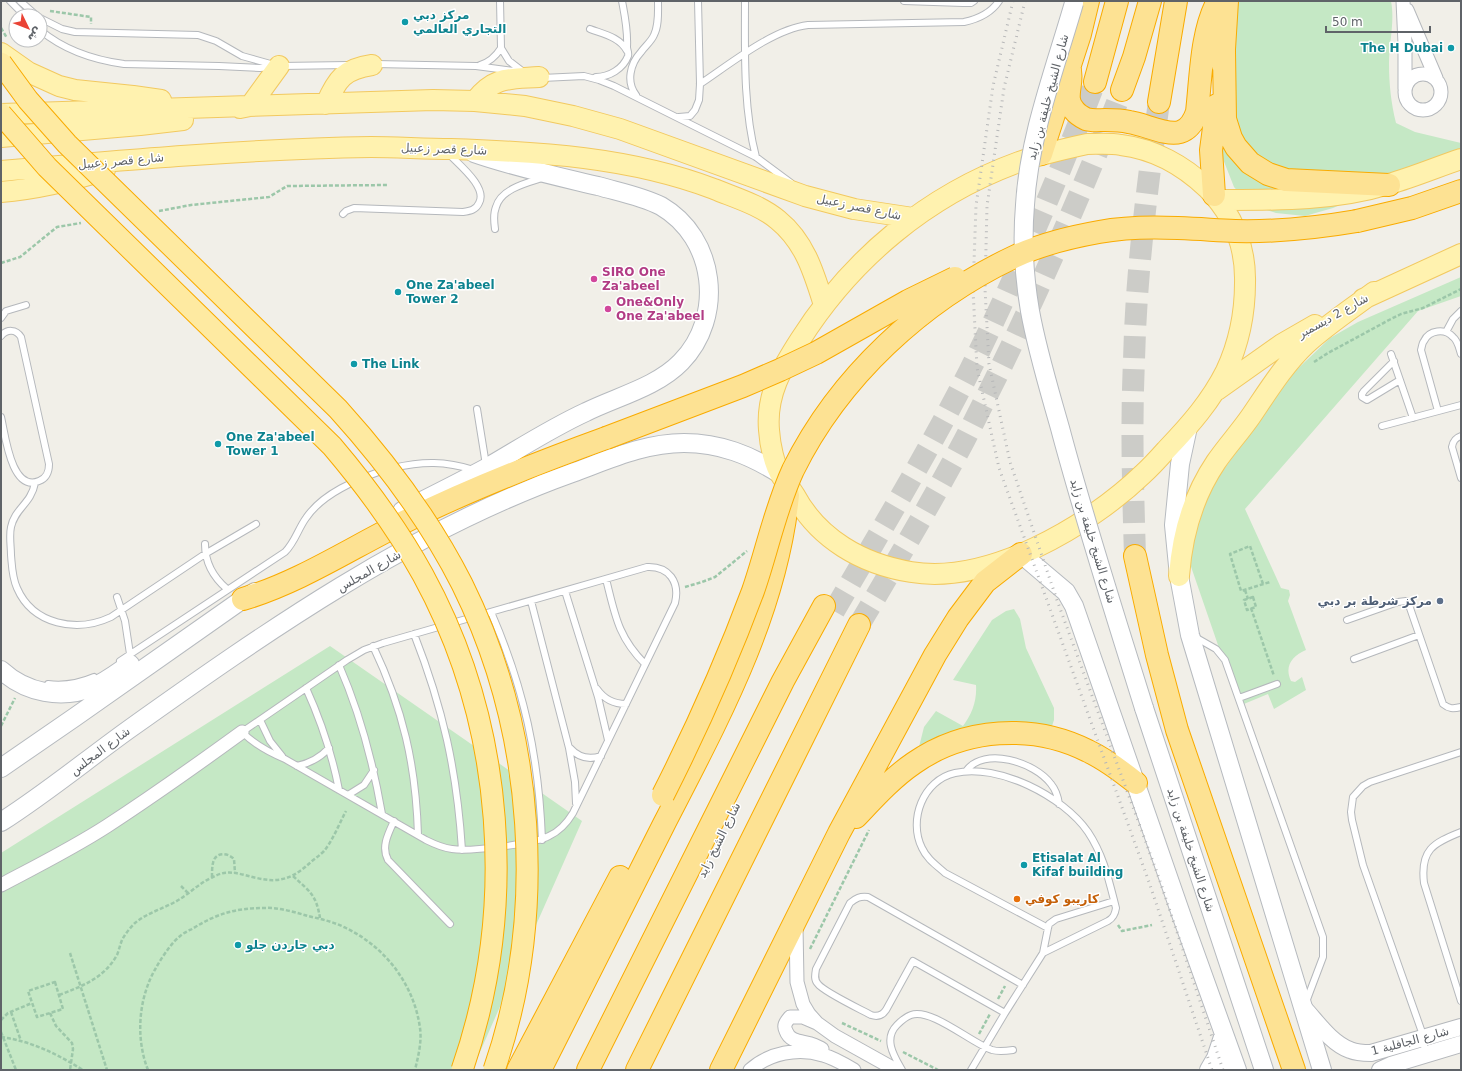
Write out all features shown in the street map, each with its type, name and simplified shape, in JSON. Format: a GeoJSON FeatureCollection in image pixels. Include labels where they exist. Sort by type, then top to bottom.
{"type":"FeatureCollection","features":[{"type":"Feature","properties":{"kind":"highway"},"geometry":{"type":"LineString","coordinates":[[1082,75],[1103,1]]}},
{"type":"Feature","properties":{"kind":"highway"},"geometry":{"type":"LineString","coordinates":[[1040,154],[1082,75],[1117,1]]}},
{"type":"Feature","properties":{"kind":"highway"},"geometry":{"type":"LineString","coordinates":[[1122,90],[1134,57],[1150,1]]}},
{"type":"Feature","properties":{"kind":"highway"},"geometry":{"type":"LineString","coordinates":[[1159,102],[1176,1]]}},
{"type":"Feature","properties":{"kind":"highway"},"geometry":{"type":"LineString","coordinates":[[1082,75],[1072,78],[1068,99],[1074,111],[1080,116],[1092,120],[1118,120],[1131,122],[1172,133],[1181,132],[1189,128],[1194,121],[1197,112],[1206,37],[1210,19],[1218,1]]}},
{"type":"Feature","properties":{"kind":"highway"},"geometry":{"type":"LineString","coordinates":[[1216,197],[1211,150],[1224,51],[1227,1]]}},
{"type":"Feature","properties":{"kind":"highway"},"geometry":{"type":"LineString","coordinates":[[1079,2],[1084,18],[1082,75]]}},
{"type":"Feature","properties":{"kind":"highway"},"geometry":{"type":"LineString","coordinates":[[1224,51],[1225,119],[1231,138],[1236,147],[1250,163],[1268,174],[1286,180],[1389,185]]}},
{"type":"Feature","properties":{"kind":"highway"},"geometry":{"type":"LineString","coordinates":[[1,64],[28,100],[67,144],[332,403],[362,435],[385,463],[426,521],[462,583],[485,635],[506,702],[518,764],[526,839],[526,898],[522,949],[508,1021],[494,1070]]}},
{"type":"Feature","properties":{"kind":"highway"},"geometry":{"type":"LineString","coordinates":[[1,114],[48,167],[332,446],[372,495],[390,521],[423,575],[437,602],[460,658],[478,716],[486,749],[495,824],[496,886],[490,952],[478,1016],[462,1070]]}},
{"type":"Feature","properties":{"kind":"highway"},"geometry":{"type":"LineString","coordinates":[[235,594],[266,592],[445,502],[502,477],[743,386],[780,370],[849,335],[908,301],[934,288],[989,264],[1045,245],[1074,237],[1124,229],[1177,227],[1236,231],[1317,227],[1357,221],[1412,208],[1461,191]]}},
{"type":"Feature","properties":{"kind":"highway"},"geometry":{"type":"LineString","coordinates":[[518,1070],[580,955],[683,755],[721,673],[754,587],[783,495],[792,473],[815,430],[843,392],[904,329],[964,284],[1018,255]]}},
{"type":"Feature","properties":{"kind":"highway"},"geometry":{"type":"LineString","coordinates":[[540,1070],[711,732],[745,657],[773,580],[783,536],[784,480]]}},
{"type":"Feature","properties":{"kind":"highway"},"geometry":{"type":"LineString","coordinates":[[721,1070],[839,833],[950,629],[985,582],[1021,554]]}},
{"type":"Feature","properties":{"kind":"highway"},"geometry":{"type":"LineString","coordinates":[[1135,556],[1156,655],[1177,730],[1294,1070]]}},
{"type":"Feature","properties":{"kind":"highway","name":"شارع الشيخ زايد"},"geometry":{"type":"LineString","coordinates":[[588,1070],[783,681],[829,608],[808,658],[605,1070]]}},
{"type":"Feature","properties":{"kind":"highway"},"geometry":{"type":"LineString","coordinates":[[637,1070],[859,625]]}},
{"type":"Feature","properties":{"kind":"highway"},"geometry":{"type":"LineString","coordinates":[[839,833],[890,782],[913,763],[939,748],[956,742],[990,734],[1030,734],[1057,739],[1072,744],[1099,757],[1136,783]]}},
{"type":"Feature","properties":{"kind":"main road","name":"شارع الشيخ خليفة بن زايد"},"geometry":{"type":"LineString","coordinates":[[1079,2],[1038,125],[1032,151],[1025,204],[1024,231],[1025,265],[1030,312],[1071,471],[1108,592],[1144,708],[1264,1070]]}},
{"type":"Feature","properties":{"kind":"main road"},"geometry":{"type":"LineString","coordinates":[[1,53],[28,72],[59,86],[81,91],[153,99],[192,108]]}},
{"type":"Feature","properties":{"kind":"main road"},"geometry":{"type":"LineString","coordinates":[[326,104],[334,86],[342,78],[356,69],[372,65]]}},
{"type":"Feature","properties":{"kind":"main road"},"geometry":{"type":"LineString","coordinates":[[1,137],[168,122],[250,106],[279,66]]}},
{"type":"Feature","properties":{"kind":"main road"},"geometry":{"type":"LineString","coordinates":[[475,101],[483,90],[497,82],[512,78],[533,76]]}},
{"type":"Feature","properties":{"kind":"main road","name":"شارع قصر زعبيل"},"geometry":{"type":"LineString","coordinates":[[1,114],[433,100],[475,101],[525,106],[580,118],[620,129],[805,196],[854,209],[913,218]]}},
{"type":"Feature","properties":{"kind":"main road"},"geometry":{"type":"LineString","coordinates":[[1086,144],[1118,144],[1156,154],[1178,165],[1191,174],[1216,197],[1237,232],[1243,254],[1246,277],[1245,292],[1242,322],[1236,345],[1226,371],[1214,393],[1188,427],[1143,474],[1113,500],[1069,529],[1021,554],[987,567],[950,573],[919,574],[894,570],[870,562],[848,551],[828,537],[810,520],[784,480],[772,448],[769,430],[769,415],[772,394],[782,368],[824,305],[857,267],[876,248],[913,218],[977,180],[1019,162],[1040,154],[1086,144]]}},
{"type":"Feature","properties":{"kind":"main road","name":"شارع قصر زعبيل"},"geometry":{"type":"LineString","coordinates":[[1,171],[177,156],[370,147],[548,154],[602,160],[690,180],[757,206],[773,216],[796,238],[806,254],[813,270],[824,305]]}},
{"type":"Feature","properties":{"kind":"main road"},"geometry":{"type":"LineString","coordinates":[[1,670],[26,682],[31,689],[51,693],[72,693],[92,687],[110,678],[235,594],[483,469],[559,425],[653,382],[670,372],[680,363],[696,342],[702,331],[710,294],[709,281],[703,256],[691,234],[673,215],[651,201],[506,164],[463,150]]}},
{"type":"Feature","properties":{"kind":"main road"},"geometry":{"type":"LineString","coordinates":[[1,192],[67,182],[113,168],[135,159]]}},
{"type":"Feature","properties":{"kind":"main road"},"geometry":{"type":"LineString","coordinates":[[1216,197],[1309,199],[1355,192],[1389,185],[1461,159]]}},
{"type":"Feature","properties":{"kind":"main road"},"geometry":{"type":"LineString","coordinates":[[734,197],[742,173]]}},
{"type":"Feature","properties":{"kind":"main road","name":"شارع 2 ديسمبر"},"geometry":{"type":"LineString","coordinates":[[1214,393],[1282,344],[1330,316],[1374,292],[1461,254]]}},
{"type":"Feature","properties":{"kind":"main road"},"geometry":{"type":"LineString","coordinates":[[1179,576],[1183,542],[1190,514],[1199,492],[1216,462],[1293,357],[1321,331],[1374,292]]}},
{"type":"Feature","properties":{"kind":"main road"},"geometry":{"type":"LineString","coordinates":[[1188,427],[1180,464],[1174,525],[1179,576],[1190,635],[1322,1070]]}},
{"type":"Feature","properties":{"kind":"main road","name":"شارع المجلس"},"geometry":{"type":"LineString","coordinates":[[1,822],[38,797],[182,692],[285,622],[357,577],[420,542],[480,511],[543,483],[646,446],[681,443],[705,444],[744,454],[761,462],[784,480]]}},
{"type":"Feature","properties":{"kind":"main road"},"geometry":{"type":"LineString","coordinates":[[1021,554],[1066,592],[1074,606],[1237,1070]]}},
{"type":"Feature","properties":{"kind":"main road"},"geometry":{"type":"LineString","coordinates":[[1,768],[76,717],[235,594]]}},
{"type":"Feature","properties":{"kind":"main road"},"geometry":{"type":"LineString","coordinates":[[1209,1070],[1216,1058],[1224,1034]]}},
{"type":"Feature","properties":{"kind":"main road"},"geometry":{"type":"LineString","coordinates":[[1314,1045],[1321,1053],[1330,1070]]}},
{"type":"Feature","properties":{"kind":"street"},"geometry":{"type":"LineString","coordinates":[[1403,1],[1442,90],[1442,96],[1435,107],[1429,110],[1423,111],[1416,109],[1407,101],[1405,90],[1403,1]]}},
{"type":"Feature","properties":{"kind":"street"},"geometry":{"type":"LineString","coordinates":[[1405,90],[1406,84],[1414,76],[1426,74],[1436,78]]}},
{"type":"Feature","properties":{"kind":"street"},"geometry":{"type":"LineString","coordinates":[[1,885],[64,852],[147,800],[242,732]]}},
{"type":"Feature","properties":{"kind":"street"},"geometry":{"type":"LineString","coordinates":[[795,922],[797,982],[799,993],[803,1004],[817,1023]]}},
{"type":"Feature","properties":{"kind":"street","name":"شارع الجافلية 1"},"geometry":{"type":"LineString","coordinates":[[1304,1008],[1336,1042],[1348,1050],[1371,1053],[1426,1045],[1461,1044]]}},
{"type":"Feature","properties":{"kind":"street"},"geometry":{"type":"LineString","coordinates":[[854,1070],[818,1047],[791,1038],[786,1034],[784,1028],[786,1022],[790,1017],[803,1017],[817,1023],[835,1036],[896,1070]]}},
{"type":"Feature","properties":{"kind":"street","name":"شارع الجافلية 1"},"geometry":{"type":"LineString","coordinates":[[1380,1070],[1461,1027]]}},
{"type":"Feature","properties":{"kind":"street"},"geometry":{"type":"LineString","coordinates":[[750,1070],[765,1060],[786,1052],[811,1052],[835,1059]]}},
{"type":"Feature","properties":{"kind":"street"},"geometry":{"type":"LineString","coordinates":[[1223,1070],[1231,1052]]}},
{"type":"Feature","properties":{"kind":"lane"},"geometry":{"type":"LineString","coordinates":[[20,1],[28,8]]}},
{"type":"Feature","properties":{"kind":"lane"},"geometry":{"type":"LineString","coordinates":[[500,1],[501,48],[514,66],[533,76]]}},
{"type":"Feature","properties":{"kind":"lane"},"geometry":{"type":"LineString","coordinates":[[584,76],[601,77],[610,75],[618,70],[628,55],[628,29],[622,1]]}},
{"type":"Feature","properties":{"kind":"lane"},"geometry":{"type":"LineString","coordinates":[[644,101],[632,90],[630,74],[636,59],[654,35],[658,21],[658,1]]}},
{"type":"Feature","properties":{"kind":"lane"},"geometry":{"type":"LineString","coordinates":[[678,117],[690,116],[695,110],[699,100],[698,1]]}},
{"type":"Feature","properties":{"kind":"lane"},"geometry":{"type":"LineString","coordinates":[[745,1],[745,54],[749,123],[756,157]]}},
{"type":"Feature","properties":{"kind":"lane"},"geometry":{"type":"LineString","coordinates":[[904,1],[963,3],[971,3],[974,1]]}},
{"type":"Feature","properties":{"kind":"lane"},"geometry":{"type":"LineString","coordinates":[[700,84],[777,34],[800,26],[964,22],[982,16],[995,7],[999,1]]}},
{"type":"Feature","properties":{"kind":"lane"},"geometry":{"type":"LineString","coordinates":[[48,22],[62,29],[74,32],[198,35],[216,41],[246,58],[279,66]]}},
{"type":"Feature","properties":{"kind":"lane"},"geometry":{"type":"LineString","coordinates":[[590,29],[614,38],[620,42],[628,55]]}},
{"type":"Feature","properties":{"kind":"lane"},"geometry":{"type":"LineString","coordinates":[[48,36],[76,52],[93,58],[124,64],[260,68],[279,66]]}},
{"type":"Feature","properties":{"kind":"lane"},"geometry":{"type":"LineString","coordinates":[[476,66],[488,62],[498,53],[501,48]]}},
{"type":"Feature","properties":{"kind":"lane","name":"شارع قصر زعبيل"},"geometry":{"type":"LineString","coordinates":[[279,66],[476,66],[498,68],[533,76],[550,78],[584,76],[614,86],[756,157],[789,181],[805,196]]}},
{"type":"Feature","properties":{"kind":"lane"},"geometry":{"type":"LineString","coordinates":[[343,214],[354,208],[463,212],[474,209],[480,201],[480,190],[471,177],[444,149]]}},
{"type":"Feature","properties":{"kind":"lane"},"geometry":{"type":"LineString","coordinates":[[495,229],[494,212],[498,202],[506,193],[527,183],[550,175]]}},
{"type":"Feature","properties":{"kind":"lane"},"geometry":{"type":"LineString","coordinates":[[1,318],[6,311],[26,304]]}},
{"type":"Feature","properties":{"kind":"lane"},"geometry":{"type":"LineString","coordinates":[[1446,332],[1453,319],[1461,310]]}},
{"type":"Feature","properties":{"kind":"lane"},"geometry":{"type":"LineString","coordinates":[[1,327],[2,335],[9,331],[13,331],[21,337],[49,464],[48,474],[45,478],[36,483],[30,498],[18,511],[11,527],[10,538],[14,577],[21,596],[35,611],[62,624],[82,626],[102,621],[122,610],[205,554],[256,524]]}},
{"type":"Feature","properties":{"kind":"lane"},"geometry":{"type":"LineString","coordinates":[[1438,411],[1421,350],[1423,341],[1429,334],[1437,331],[1446,332],[1454,337],[1461,354]]}},
{"type":"Feature","properties":{"kind":"lane"},"geometry":{"type":"LineString","coordinates":[[1400,380],[1367,400],[1362,397],[1364,391],[1392,358],[1400,380],[1412,418]]}},
{"type":"Feature","properties":{"kind":"lane"},"geometry":{"type":"LineString","coordinates":[[1382,426],[1461,405]]}},
{"type":"Feature","properties":{"kind":"lane"},"geometry":{"type":"LineString","coordinates":[[114,665],[130,654],[235,594],[285,552],[294,542],[305,519],[317,504],[339,489],[355,481],[387,469],[421,463],[456,464],[483,469],[477,409]]}},
{"type":"Feature","properties":{"kind":"lane"},"geometry":{"type":"LineString","coordinates":[[1,417],[4,446],[14,470],[26,480],[36,483]]}},
{"type":"Feature","properties":{"kind":"lane"},"geometry":{"type":"LineString","coordinates":[[1461,436],[1453,442],[1452,447],[1461,478]]}},
{"type":"Feature","properties":{"kind":"lane"},"geometry":{"type":"LineString","coordinates":[[205,544],[205,554],[210,570],[220,584],[235,594]]}},
{"type":"Feature","properties":{"kind":"lane"},"geometry":{"type":"LineString","coordinates":[[653,567],[666,572],[671,576],[677,589],[675,603],[569,820],[550,836],[542,840],[472,850],[443,847],[418,835],[297,766],[263,749],[248,739],[242,732],[339,665],[373,646],[606,579],[653,567]]}},
{"type":"Feature","properties":{"kind":"lane"},"geometry":{"type":"LineString","coordinates":[[606,579],[617,624],[622,635],[636,656],[645,664]]}},
{"type":"Feature","properties":{"kind":"lane"},"geometry":{"type":"LineString","coordinates":[[565,591],[594,683],[608,740]]}},
{"type":"Feature","properties":{"kind":"lane"},"geometry":{"type":"LineString","coordinates":[[117,597],[127,631],[130,654]]}},
{"type":"Feature","properties":{"kind":"lane"},"geometry":{"type":"LineString","coordinates":[[531,600],[569,748],[575,782],[576,805]]}},
{"type":"Feature","properties":{"kind":"lane"},"geometry":{"type":"LineString","coordinates":[[1347,620],[1398,602],[1406,601],[1409,604],[1443,704],[1448,708],[1455,709],[1461,707]]}},
{"type":"Feature","properties":{"kind":"lane"},"geometry":{"type":"LineString","coordinates":[[491,612],[513,666],[529,723],[539,781],[542,840]]}},
{"type":"Feature","properties":{"kind":"lane"},"geometry":{"type":"LineString","coordinates":[[414,634],[436,694],[451,756],[460,819],[462,850]]}},
{"type":"Feature","properties":{"kind":"lane"},"geometry":{"type":"LineString","coordinates":[[1190,635],[1210,645],[1221,654],[1228,666],[1323,937],[1323,957],[1304,1008]]}},
{"type":"Feature","properties":{"kind":"lane"},"geometry":{"type":"LineString","coordinates":[[1354,659],[1419,635]]}},
{"type":"Feature","properties":{"kind":"lane"},"geometry":{"type":"LineString","coordinates":[[373,646],[393,691],[407,738],[415,786],[418,835]]}},
{"type":"Feature","properties":{"kind":"lane"},"geometry":{"type":"LineString","coordinates":[[1,665],[26,682]]}},
{"type":"Feature","properties":{"kind":"lane"},"geometry":{"type":"LineString","coordinates":[[339,665],[359,717],[374,770],[382,814]]}},
{"type":"Feature","properties":{"kind":"lane"},"geometry":{"type":"LineString","coordinates":[[44,683],[65,684],[79,682],[102,674]]}},
{"type":"Feature","properties":{"kind":"lane"},"geometry":{"type":"LineString","coordinates":[[594,683],[599,692],[608,700],[626,704]]}},
{"type":"Feature","properties":{"kind":"lane"},"geometry":{"type":"LineString","coordinates":[[1239,698],[1277,684]]}},
{"type":"Feature","properties":{"kind":"lane"},"geometry":{"type":"LineString","coordinates":[[306,688],[320,721],[329,748],[339,790]]}},
{"type":"Feature","properties":{"kind":"lane"},"geometry":{"type":"LineString","coordinates":[[260,720],[270,741],[284,759]]}},
{"type":"Feature","properties":{"kind":"lane"},"geometry":{"type":"LineString","coordinates":[[297,766],[312,762],[329,748]]}},
{"type":"Feature","properties":{"kind":"lane"},"geometry":{"type":"LineString","coordinates":[[569,748],[573,752],[584,757],[601,756]]}},
{"type":"Feature","properties":{"kind":"lane"},"geometry":{"type":"LineString","coordinates":[[1426,1045],[1363,865],[1352,820],[1351,804],[1358,791],[1370,782],[1461,752]]}},
{"type":"Feature","properties":{"kind":"lane"},"geometry":{"type":"LineString","coordinates":[[966,771],[974,763],[984,759],[999,758],[1026,765],[1051,783],[1058,796],[1059,804]]}},
{"type":"Feature","properties":{"kind":"lane"},"geometry":{"type":"LineString","coordinates":[[348,795],[364,786],[374,770]]}},
{"type":"Feature","properties":{"kind":"lane"},"geometry":{"type":"LineString","coordinates":[[1043,953],[1112,918],[1116,914],[1116,908],[1107,870],[1100,852],[1087,831],[1069,811],[1047,795],[1024,783],[1004,776],[986,772],[966,771],[953,773],[932,785],[924,796],[918,810],[917,821],[917,836],[922,849],[931,861],[945,872],[1048,928]]}},
{"type":"Feature","properties":{"kind":"lane"},"geometry":{"type":"LineString","coordinates":[[394,821],[384,846],[385,855],[388,860],[450,924]]}},
{"type":"Feature","properties":{"kind":"lane"},"geometry":{"type":"LineString","coordinates":[[1461,832],[1441,840],[1432,848],[1425,858],[1422,870],[1424,883],[1461,1001]]}},
{"type":"Feature","properties":{"kind":"lane"},"geometry":{"type":"LineString","coordinates":[[1005,1013],[914,961],[886,1010],[878,1016],[871,1015],[821,987],[818,984],[815,974],[816,969],[850,903],[863,897],[868,897],[1023,985]]}},
{"type":"Feature","properties":{"kind":"lane"},"geometry":{"type":"LineString","coordinates":[[971,1070],[1043,953],[1050,924],[1056,919],[1114,901]]}},
{"type":"Feature","properties":{"kind":"lane"},"geometry":{"type":"LineString","coordinates":[[902,1070],[892,1051],[890,1038],[894,1028],[903,1019],[912,1014],[924,1014],[935,1018],[984,1047],[1003,1052],[1013,1050]]}},
{"type":"Feature","properties":{"kind":"path"},"geometry":{"type":"LineString","coordinates":[[48,10],[91,17],[90,33]]}},
{"type":"Feature","properties":{"kind":"path"},"geometry":{"type":"LineString","coordinates":[[151,212],[191,205],[269,197],[286,186],[388,185]]}},
{"type":"Feature","properties":{"kind":"path"},"geometry":{"type":"LineString","coordinates":[[1,263],[20,257],[57,227],[88,222]]}},
{"type":"Feature","properties":{"kind":"path"},"geometry":{"type":"LineString","coordinates":[[1309,364],[1401,314],[1423,308],[1461,289]]}},
{"type":"Feature","properties":{"kind":"path"},"geometry":{"type":"LineString","coordinates":[[1263,584],[1250,546],[1230,554],[1241,591],[1270,582]]}},
{"type":"Feature","properties":{"kind":"path"},"geometry":{"type":"LineString","coordinates":[[677,589],[702,582],[715,576],[752,547]]}},
{"type":"Feature","properties":{"kind":"path"},"geometry":{"type":"LineString","coordinates":[[1245,589],[1248,599]]}},
{"type":"Feature","properties":{"kind":"path"},"geometry":{"type":"LineString","coordinates":[[1253,597],[1256,607],[1251,608],[1247,610],[1244,600],[1253,597]]}},
{"type":"Feature","properties":{"kind":"path"},"geometry":{"type":"LineString","coordinates":[[1251,608],[1277,684]]}},
{"type":"Feature","properties":{"kind":"path"},"geometry":{"type":"LineString","coordinates":[[1,726],[26,682]]}},
{"type":"Feature","properties":{"kind":"path"},"geometry":{"type":"LineString","coordinates":[[59,995],[81,987],[103,974],[112,964],[122,941],[129,929],[136,922],[189,894],[212,877],[220,874],[242,873],[262,879],[272,880],[293,876],[324,851],[346,811]]}},
{"type":"Feature","properties":{"kind":"path"},"geometry":{"type":"LineString","coordinates":[[808,952],[871,826]]}},
{"type":"Feature","properties":{"kind":"path"},"geometry":{"type":"LineString","coordinates":[[212,877],[214,860],[216,856],[224,854],[228,854],[234,859],[235,873]]}},
{"type":"Feature","properties":{"kind":"path"},"geometry":{"type":"LineString","coordinates":[[293,876],[312,893],[320,918]]}},
{"type":"Feature","properties":{"kind":"path"},"geometry":{"type":"LineString","coordinates":[[181,886],[189,894]]}},
{"type":"Feature","properties":{"kind":"path"},"geometry":{"type":"LineString","coordinates":[[148,1070],[140,1037],[143,997],[155,968],[179,937],[210,918],[235,910],[265,908],[320,918],[345,928],[370,943],[389,959],[405,982],[415,1005],[421,1029],[419,1053],[415,1070]]}},
{"type":"Feature","properties":{"kind":"path"},"geometry":{"type":"LineString","coordinates":[[1112,918],[1122,932],[1152,925]]}},
{"type":"Feature","properties":{"kind":"path"},"geometry":{"type":"LineString","coordinates":[[70,953],[107,1070]]}},
{"type":"Feature","properties":{"kind":"path"},"geometry":{"type":"LineString","coordinates":[[55,982],[59,995],[63,1009],[37,1018],[28,991],[55,982]]}},
{"type":"Feature","properties":{"kind":"path"},"geometry":{"type":"LineString","coordinates":[[1,1019],[11,1012],[32,1003]]}},
{"type":"Feature","properties":{"kind":"path"},"geometry":{"type":"LineString","coordinates":[[11,1012],[21,1041]]}},
{"type":"Feature","properties":{"kind":"path"},"geometry":{"type":"LineString","coordinates":[[50,1013],[56,1026],[72,1042],[74,1049],[70,1070]]}},
{"type":"Feature","properties":{"kind":"path"},"geometry":{"type":"LineString","coordinates":[[841,1023],[938,1070]]}},
{"type":"Feature","properties":{"kind":"path"},"geometry":{"type":"LineString","coordinates":[[1,1032],[16,1070]]}},
{"type":"Feature","properties":{"kind":"path"},"geometry":{"type":"LineString","coordinates":[[2,1037],[43,1048],[82,1070]]}},
{"type":"Feature","properties":{"kind":"green space"},"geometry":{"type":"Polygon","coordinates":[[[1234,1],[1391,1],[1392,24],[1389,56],[1389,78],[1396,123],[1415,132],[1461,143],[1461,150],[1333,208],[1305,216],[1276,213],[1249,204],[1234,187],[1223,159],[1219,127],[1234,1]]]}},
{"type":"Feature","properties":{"kind":"green space"},"geometry":{"type":"Polygon","coordinates":[[[1461,277],[1461,296],[1418,311],[1245,509],[1281,588],[1289,590],[1290,595],[1288,601],[1306,650],[1293,658],[1288,671],[1291,681],[1295,682],[1302,677],[1306,690],[1274,709],[1268,694],[1239,706],[1187,555],[1191,526],[1211,488],[1286,380],[1330,338],[1358,322],[1461,277]]]}},
{"type":"Feature","properties":{"kind":"green space"},"geometry":{"type":"Polygon","coordinates":[[[1014,609],[1020,619],[1026,648],[1054,708],[1054,720],[1052,726],[1017,723],[918,751],[924,727],[936,711],[963,726],[975,702],[976,685],[953,680],[992,620],[1006,611],[1014,609]]]}},
{"type":"Feature","properties":{"kind":"green space"},"geometry":{"type":"Polygon","coordinates":[[[330,646],[582,821],[472,1070],[1,1070],[1,853],[330,646]]]}},
{"type":"Feature","properties":{"kind":"tunnel"},"geometry":{"type":"LineString","coordinates":[[834,611],[920,463],[969,372],[1003,301],[1035,228],[1095,82]]}},
{"type":"Feature","properties":{"kind":"tunnel"},"geometry":{"type":"LineString","coordinates":[[859,625],[939,487],[986,398],[1048,268],[1122,90]]}},
{"type":"Feature","properties":{"kind":"tunnel"},"geometry":{"type":"LineString","coordinates":[[1135,556],[1132,434],[1135,328],[1143,231],[1159,102]]}},
{"type":"Feature","properties":{"kind":"railway"},"geometry":{"type":"LineString","coordinates":[[1013,1],[993,86],[976,206],[973,290],[977,368],[999,468],[1149,882],[1212,1070]]}},
{"type":"Feature","properties":{"kind":"railway"},"geometry":{"type":"LineString","coordinates":[[1025,1],[1004,88],[987,206],[985,289],[989,364],[1010,462],[1058,603],[1159,878],[1223,1070]]}},
{"type":"Feature","properties":{"kind":"place","name":"مركز دبي التجاري العالمي"},"geometry":{"type":"Point","coordinates":[405,22]}},
{"type":"Feature","properties":{"kind":"place","name":"The H Dubai"},"geometry":{"type":"Point","coordinates":[1451,48]}},
{"type":"Feature","properties":{"kind":"place","name":"SIRO One Za'abeel"},"geometry":{"type":"Point","coordinates":[594,279]}},
{"type":"Feature","properties":{"kind":"place","name":"One Za'abeel Tower 2"},"geometry":{"type":"Point","coordinates":[398,292]}},
{"type":"Feature","properties":{"kind":"place","name":"One&Only One Za'abeel"},"geometry":{"type":"Point","coordinates":[608,309]}},
{"type":"Feature","properties":{"kind":"place","name":"The Link"},"geometry":{"type":"Point","coordinates":[354,364]}},
{"type":"Feature","properties":{"kind":"place","name":"One Za'abeel Tower 1"},"geometry":{"type":"Point","coordinates":[218,444]}},
{"type":"Feature","properties":{"kind":"place","name":"مركز شرطة بر دبي"},"geometry":{"type":"Point","coordinates":[1440,601]}},
{"type":"Feature","properties":{"kind":"place","name":"Etisalat Al Kifaf building"},"geometry":{"type":"Point","coordinates":[1024,865]}},
{"type":"Feature","properties":{"kind":"place","name":"كاريبو كوفي"},"geometry":{"type":"Point","coordinates":[1017,899]}},
{"type":"Feature","properties":{"kind":"place","name":"دبي جاردن جلو"},"geometry":{"type":"Point","coordinates":[238,945]}}]}
